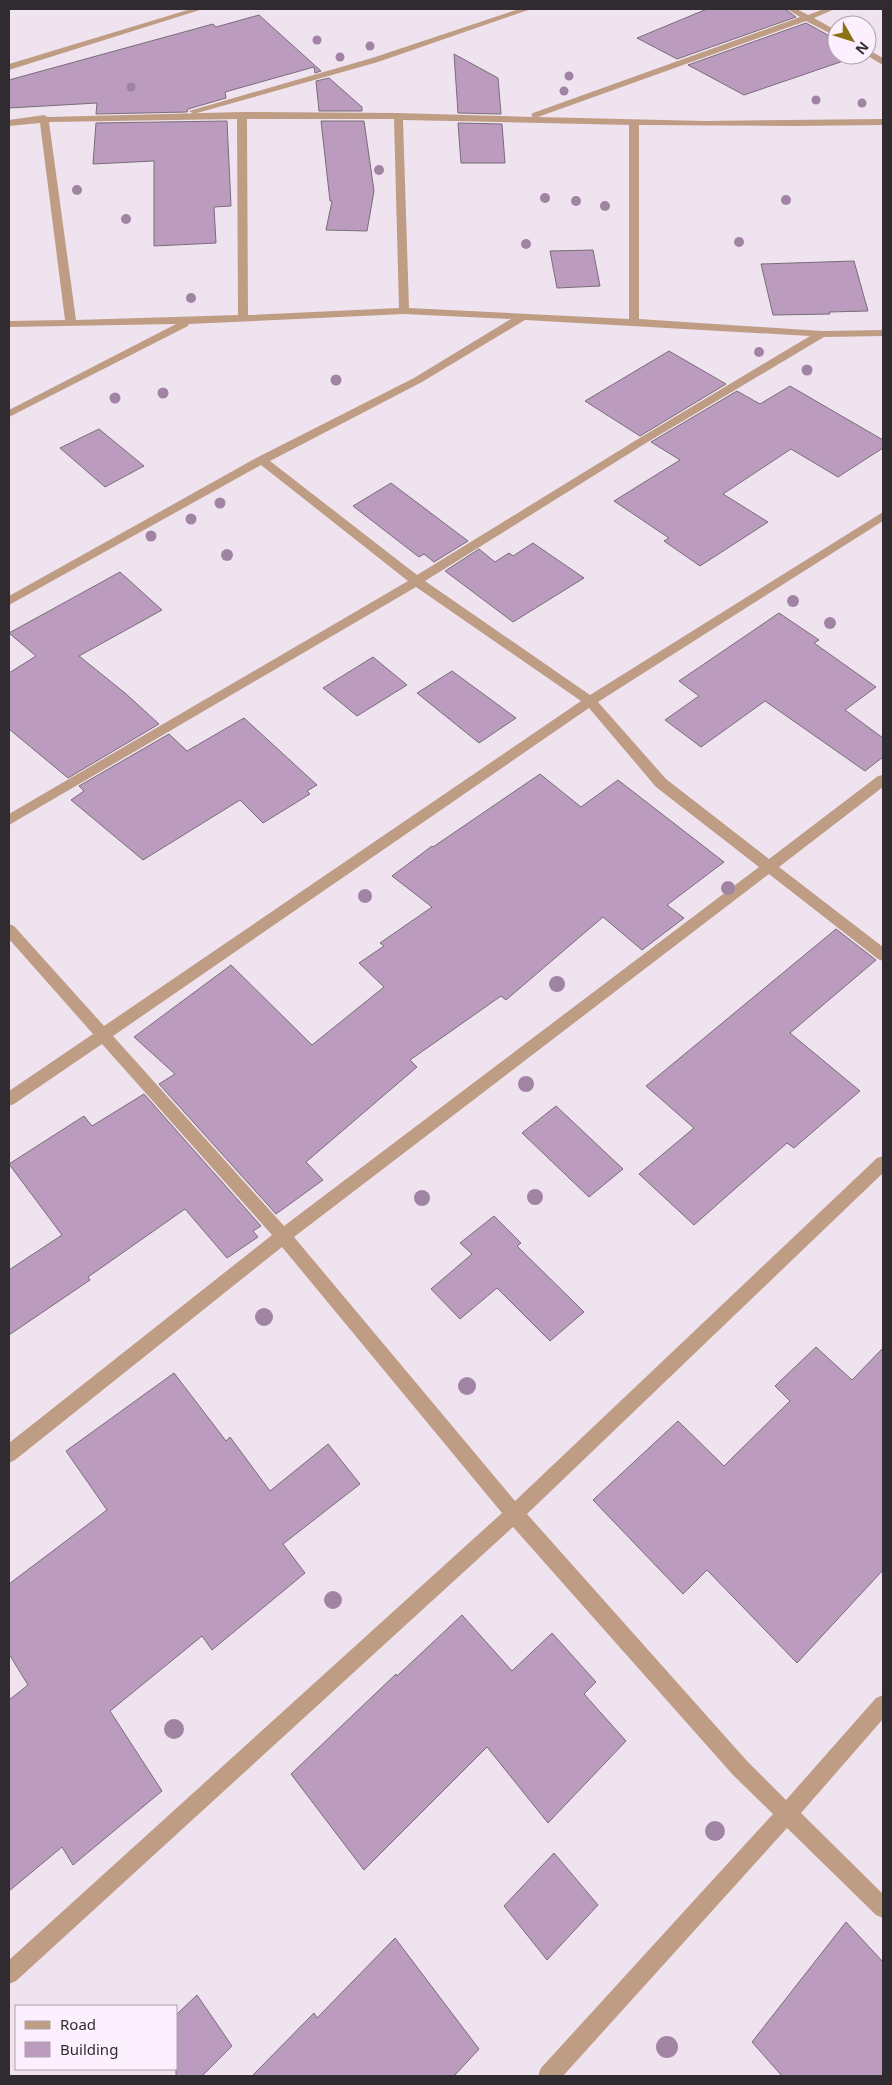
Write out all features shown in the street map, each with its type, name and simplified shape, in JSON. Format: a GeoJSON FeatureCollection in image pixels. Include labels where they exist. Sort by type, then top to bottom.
{"type":"FeatureCollection","features":[{"type":"Feature","properties":{"kind":"street"},"geometry":{"type":"LineString","coordinates":[[9,68],[199,9]]}},
{"type":"Feature","properties":{"kind":"street"},"geometry":{"type":"LineString","coordinates":[[168,118],[375,60],[528,9]]}},
{"type":"Feature","properties":{"kind":"street"},"geometry":{"type":"LineString","coordinates":[[791,9],[827,28]]}},
{"type":"Feature","properties":{"kind":"street"},"geometry":{"type":"LineString","coordinates":[[527,118],[832,9]]}},
{"type":"Feature","properties":{"kind":"street"},"geometry":{"type":"LineString","coordinates":[[242,115],[243,319]]}},
{"type":"Feature","properties":{"kind":"street"},"geometry":{"type":"LineString","coordinates":[[9,123],[44,118],[168,118],[242,115],[527,118],[634,123],[783,125],[883,122]]}},
{"type":"Feature","properties":{"kind":"street"},"geometry":{"type":"LineString","coordinates":[[398,116],[404,311]]}},
{"type":"Feature","properties":{"kind":"street"},"geometry":{"type":"LineString","coordinates":[[44,118],[71,323]]}},
{"type":"Feature","properties":{"kind":"street"},"geometry":{"type":"LineString","coordinates":[[634,123],[634,322]]}},
{"type":"Feature","properties":{"kind":"street"},"geometry":{"type":"LineString","coordinates":[[9,324],[190,321],[404,311],[634,322],[822,334],[883,333]]}},
{"type":"Feature","properties":{"kind":"street"},"geometry":{"type":"LineString","coordinates":[[9,601],[262,460],[418,380],[524,316]]}},
{"type":"Feature","properties":{"kind":"street"},"geometry":{"type":"LineString","coordinates":[[9,414],[190,321]]}},
{"type":"Feature","properties":{"kind":"street"},"geometry":{"type":"LineString","coordinates":[[9,820],[416,581],[642,441],[822,334]]}},
{"type":"Feature","properties":{"kind":"street"},"geometry":{"type":"LineString","coordinates":[[262,460],[416,581],[590,701],[661,783],[883,955]]}},
{"type":"Feature","properties":{"kind":"street"},"geometry":{"type":"LineString","coordinates":[[9,1099],[590,701],[883,516]]}},
{"type":"Feature","properties":{"kind":"street"},"geometry":{"type":"LineString","coordinates":[[9,1454],[283,1236],[883,780]]}},
{"type":"Feature","properties":{"kind":"street"},"geometry":{"type":"LineString","coordinates":[[9,930],[283,1236],[514,1514],[740,1768],[883,1908]]}},
{"type":"Feature","properties":{"kind":"street"},"geometry":{"type":"LineString","coordinates":[[9,1974],[514,1514],[883,1163]]}},
{"type":"Feature","properties":{"kind":"street"},"geometry":{"type":"LineString","coordinates":[[549,2076],[787,1814],[883,1705]]}},
{"type":"Feature","properties":{"kind":"building"},"geometry":{"type":"Polygon","coordinates":[[[707,9],[785,9],[796,17],[677,59],[637,38],[707,9]]]}},
{"type":"Feature","properties":{"kind":"building"},"geometry":{"type":"Polygon","coordinates":[[[259,15],[321,71],[315,73],[314,67],[225,92],[226,98],[188,109],[187,112],[96,114],[97,103],[9,108],[9,80],[213,24],[216,27],[259,15]]]}},
{"type":"Feature","properties":{"kind":"building"},"geometry":{"type":"Polygon","coordinates":[[[806,23],[827,35],[827,65],[832,65],[744,95],[688,65],[806,23]]]}},
{"type":"Feature","properties":{"kind":"building"},"geometry":{"type":"Polygon","coordinates":[[[454,54],[498,78],[501,114],[458,113],[454,54]]]}},
{"type":"Feature","properties":{"kind":"building"},"geometry":{"type":"Polygon","coordinates":[[[329,78],[362,107],[362,111],[319,111],[316,81],[329,78]]]}},
{"type":"Feature","properties":{"kind":"building"},"geometry":{"type":"Polygon","coordinates":[[[227,121],[231,206],[214,207],[216,243],[154,246],[154,161],[93,164],[96,123],[227,121]]]}},
{"type":"Feature","properties":{"kind":"building"},"geometry":{"type":"Polygon","coordinates":[[[321,121],[364,121],[374,191],[367,231],[326,230],[332,201],[330,201],[321,121]]]}},
{"type":"Feature","properties":{"kind":"building"},"geometry":{"type":"Polygon","coordinates":[[[458,123],[502,124],[505,163],[461,163],[458,123]]]}},
{"type":"Feature","properties":{"kind":"building"},"geometry":{"type":"Polygon","coordinates":[[[593,250],[600,286],[557,288],[550,251],[593,250]]]}},
{"type":"Feature","properties":{"kind":"building"},"geometry":{"type":"Polygon","coordinates":[[[854,261],[868,311],[773,315],[761,264],[854,261]]]}},
{"type":"Feature","properties":{"kind":"building"},"geometry":{"type":"Polygon","coordinates":[[[669,351],[726,384],[640,436],[585,401],[669,351]]]}},
{"type":"Feature","properties":{"kind":"building"},"geometry":{"type":"Polygon","coordinates":[[[790,386],[883,440],[883,448],[838,477],[791,449],[723,494],[768,522],[700,566],[664,541],[669,538],[614,501],[680,460],[651,442],[737,391],[760,404],[790,386]]]}},
{"type":"Feature","properties":{"kind":"building"},"geometry":{"type":"Polygon","coordinates":[[[99,429],[144,466],[105,487],[60,448],[99,429]]]}},
{"type":"Feature","properties":{"kind":"building"},"geometry":{"type":"Polygon","coordinates":[[[391,483],[468,541],[434,562],[424,554],[419,557],[353,506],[391,483]]]}},
{"type":"Feature","properties":{"kind":"building"},"geometry":{"type":"Polygon","coordinates":[[[533,543],[584,578],[513,622],[445,571],[479,549],[495,562],[509,553],[513,556],[533,543]]]}},
{"type":"Feature","properties":{"kind":"building"},"geometry":{"type":"Polygon","coordinates":[[[120,572],[162,610],[79,656],[125,693],[159,724],[68,778],[9,729],[9,673],[36,656],[9,633],[120,572]]]}},
{"type":"Feature","properties":{"kind":"building"},"geometry":{"type":"Polygon","coordinates":[[[779,613],[819,640],[814,643],[876,687],[845,710],[883,738],[883,757],[865,771],[765,701],[701,747],[665,720],[699,696],[679,681],[779,613]]]}},
{"type":"Feature","properties":{"kind":"building"},"geometry":{"type":"Polygon","coordinates":[[[373,657],[407,685],[357,716],[323,688],[373,657]]]}},
{"type":"Feature","properties":{"kind":"building"},"geometry":{"type":"Polygon","coordinates":[[[452,671],[516,718],[479,743],[417,693],[452,671]]]}},
{"type":"Feature","properties":{"kind":"building"},"geometry":{"type":"Polygon","coordinates":[[[244,718],[317,785],[307,791],[310,794],[263,823],[240,800],[143,860],[71,800],[84,791],[79,786],[169,734],[187,751],[244,718]]]}},
{"type":"Feature","properties":{"kind":"building"},"geometry":{"type":"Polygon","coordinates":[[[540,774],[581,807],[618,780],[724,862],[667,905],[684,918],[642,950],[603,917],[506,1000],[501,996],[410,1060],[417,1067],[306,1162],[323,1180],[276,1214],[159,1084],[175,1074],[134,1037],[231,965],[312,1045],[384,987],[359,963],[384,946],[380,943],[432,907],[392,876],[432,846],[540,774]]]}},
{"type":"Feature","properties":{"kind":"building"},"geometry":{"type":"Polygon","coordinates":[[[836,929],[876,960],[790,1033],[860,1091],[794,1148],[787,1143],[694,1225],[639,1174],[694,1128],[646,1086],[836,929]]]}},
{"type":"Feature","properties":{"kind":"building"},"geometry":{"type":"Polygon","coordinates":[[[144,1094],[261,1226],[253,1231],[258,1237],[227,1258],[185,1209],[88,1277],[90,1280],[9,1335],[9,1270],[62,1235],[9,1164],[84,1116],[92,1126],[144,1094]]]}},
{"type":"Feature","properties":{"kind":"building"},"geometry":{"type":"Polygon","coordinates":[[[556,1106],[623,1169],[589,1197],[522,1133],[556,1106]]]}},
{"type":"Feature","properties":{"kind":"building"},"geometry":{"type":"Polygon","coordinates":[[[494,1216],[521,1243],[517,1246],[584,1312],[550,1341],[497,1288],[460,1319],[431,1289],[472,1254],[460,1243],[494,1216]]]}},
{"type":"Feature","properties":{"kind":"building"},"geometry":{"type":"Polygon","coordinates":[[[816,1347],[852,1380],[883,1348],[883,1570],[797,1663],[707,1570],[683,1594],[593,1500],[678,1421],[724,1466],[790,1401],[775,1386],[816,1347]]]}},
{"type":"Feature","properties":{"kind":"building"},"geometry":{"type":"Polygon","coordinates":[[[174,1373],[226,1441],[230,1437],[270,1491],[328,1444],[360,1484],[283,1544],[305,1573],[212,1650],[202,1636],[110,1711],[162,1791],[73,1865],[62,1847],[9,1891],[9,1700],[28,1685],[9,1654],[9,1584],[107,1510],[66,1451],[174,1373]]]}},
{"type":"Feature","properties":{"kind":"building"},"geometry":{"type":"Polygon","coordinates":[[[462,1615],[512,1671],[552,1633],[596,1682],[584,1694],[626,1741],[548,1823],[487,1747],[364,1870],[291,1774],[396,1674],[397,1676],[462,1615]]]}},
{"type":"Feature","properties":{"kind":"building"},"geometry":{"type":"Polygon","coordinates":[[[554,1853],[598,1905],[547,1960],[504,1906],[554,1853]]]}},
{"type":"Feature","properties":{"kind":"building"},"geometry":{"type":"Polygon","coordinates":[[[846,1922],[883,1962],[883,2076],[782,2076],[752,2042],[846,1922]]]}},
{"type":"Feature","properties":{"kind":"building"},"geometry":{"type":"Polygon","coordinates":[[[395,1938],[479,2049],[454,2076],[252,2076],[314,2013],[317,2018],[395,1938]]]}},
{"type":"Feature","properties":{"kind":"building"},"geometry":{"type":"Polygon","coordinates":[[[197,1995],[232,2046],[202,2076],[176,2076],[176,2070],[178,2070],[178,2013],[197,1995]]]}}]}
